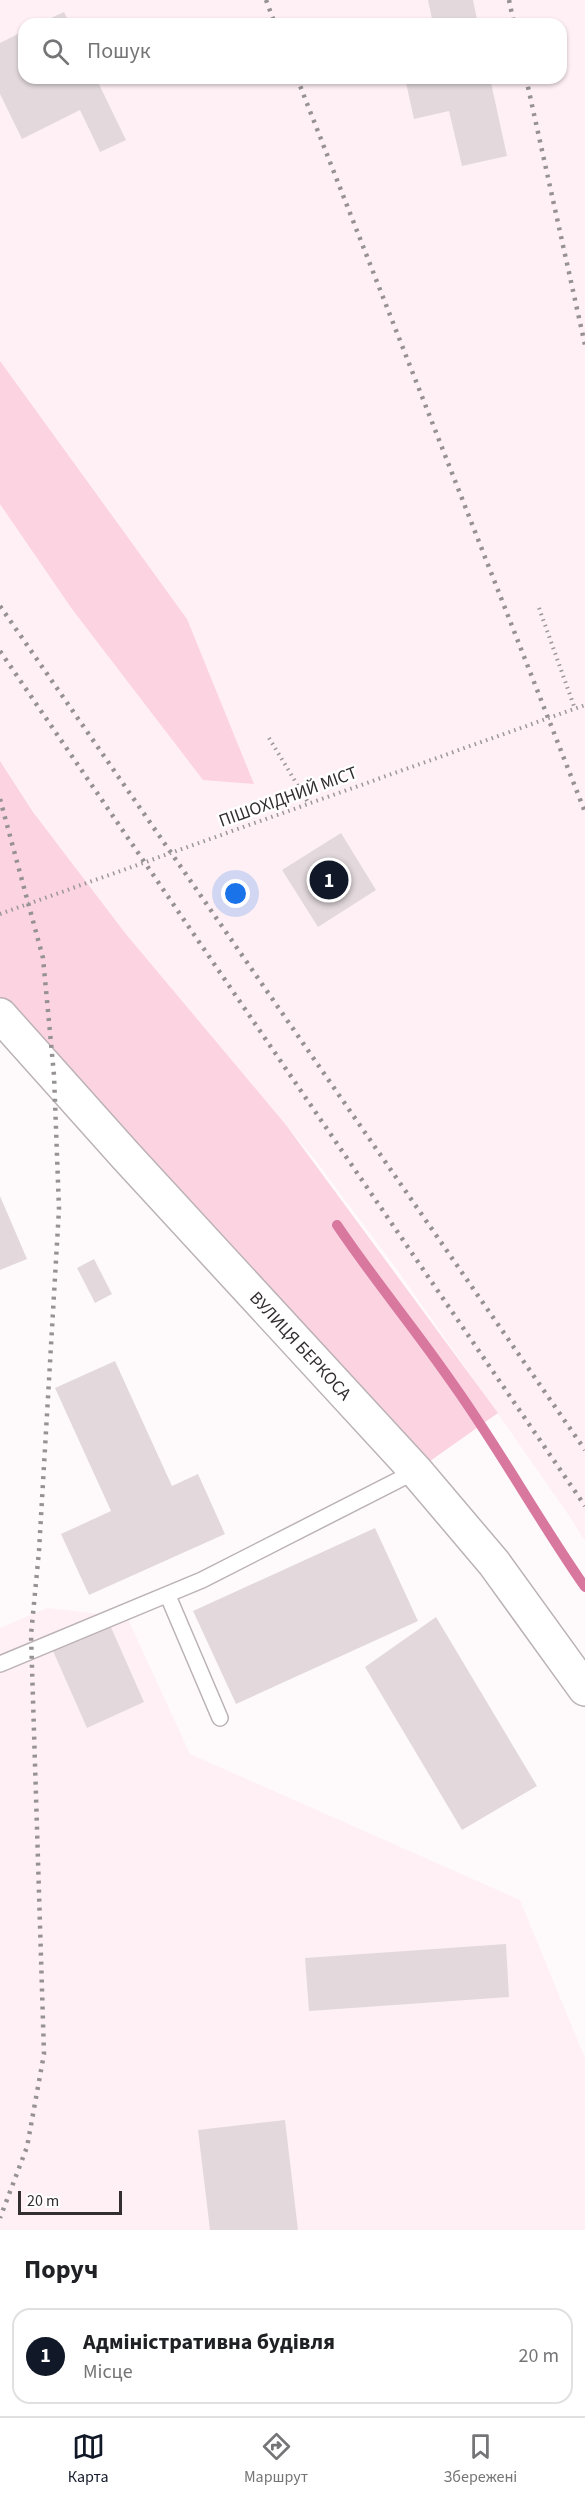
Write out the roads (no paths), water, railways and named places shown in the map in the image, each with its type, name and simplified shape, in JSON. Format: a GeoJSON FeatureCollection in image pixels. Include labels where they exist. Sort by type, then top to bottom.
{"type":"FeatureCollection","features":[{"type":"Feature","properties":{"kind":"street","name":"ВУЛИЦЯ БЕРКОСА"},"geometry":{"type":"LineString","coordinates":[[0,1015],[126,1156],[416,1471],[494,1563],[585,1689]]}},
{"type":"Feature","properties":{"kind":"lane"},"geometry":{"type":"LineString","coordinates":[[0,1664],[168,1596],[416,1471]]}},
{"type":"Feature","properties":{"kind":"lane"},"geometry":{"type":"LineString","coordinates":[[168,1596],[220,1718]]}},
{"type":"Feature","properties":{"kind":"waterway"},"geometry":{"type":"LineString","coordinates":[[337,1225],[470,1409],[585,1587]]}},
{"type":"Feature","properties":{"kind":"railway"},"geometry":{"type":"LineString","coordinates":[[266,0],[273,18]]}},
{"type":"Feature","properties":{"kind":"railway"},"geometry":{"type":"LineString","coordinates":[[509,0],[513,18]]}},
{"type":"Feature","properties":{"kind":"railway"},"geometry":{"type":"LineString","coordinates":[[299,84],[585,812]]}},
{"type":"Feature","properties":{"kind":"railway"},"geometry":{"type":"LineString","coordinates":[[527,84],[585,345]]}},
{"type":"Feature","properties":{"kind":"railway"},"geometry":{"type":"LineString","coordinates":[[0,606],[585,1450]]}},
{"type":"Feature","properties":{"kind":"railway"},"geometry":{"type":"LineString","coordinates":[[0,651],[585,1506]]}},
{"type":"Feature","properties":{"kind":"railway"},"geometry":{"type":"LineString","coordinates":[[0,799],[43,958],[54,1075],[59,1209],[39,1551],[31,1635],[44,2054],[27,2147],[0,2218]]}},
{"type":"Feature","properties":{"kind":"place","name":"Адміністративна будівля"},"geometry":{"type":"Point","coordinates":[329,880]}}]}
